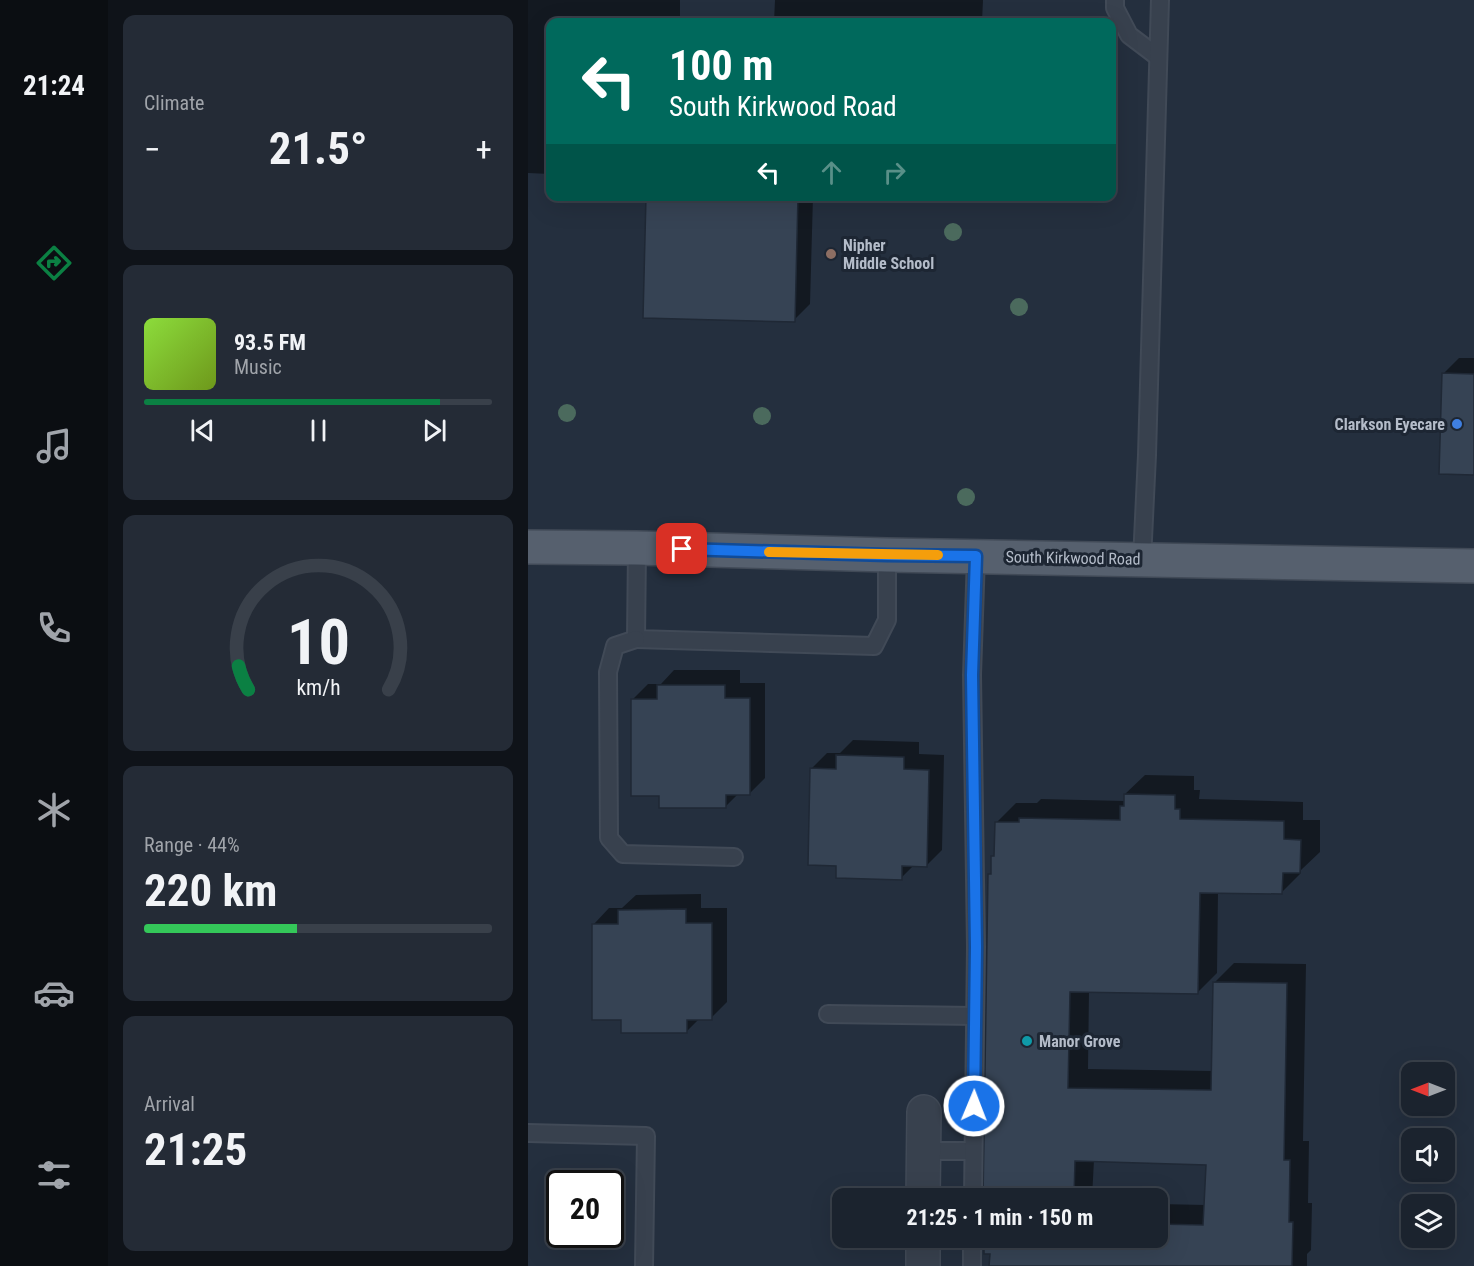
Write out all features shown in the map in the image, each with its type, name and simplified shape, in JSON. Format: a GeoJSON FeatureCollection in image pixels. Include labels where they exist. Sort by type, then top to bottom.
{"type":"FeatureCollection","features":[{"type":"Feature","properties":{"kind":"main road","name":"South Kirkwood Road"},"geometry":{"type":"LineString","coordinates":[[528,547],[1474,566]]}},
{"type":"Feature","properties":{"kind":"street"},"geometry":{"type":"LineString","coordinates":[[923,1188],[924,1112]]}},
{"type":"Feature","properties":{"kind":"street"},"geometry":{"type":"LineString","coordinates":[[923,1248],[923,1266]]}},
{"type":"Feature","properties":{"kind":"lane"},"geometry":{"type":"LineString","coordinates":[[1115,0],[1115,8],[1129,34],[1158,57]]}},
{"type":"Feature","properties":{"kind":"lane"},"geometry":{"type":"LineString","coordinates":[[1142,560],[1160,0]]}},
{"type":"Feature","properties":{"kind":"lane"},"geometry":{"type":"LineString","coordinates":[[636,639],[637,548]]}},
{"type":"Feature","properties":{"kind":"lane"},"geometry":{"type":"LineString","coordinates":[[734,856],[623,854],[609,838],[608,672],[615,646],[636,639],[874,646],[887,620],[887,555]]}},
{"type":"Feature","properties":{"kind":"lane"},"geometry":{"type":"LineString","coordinates":[[973,1188],[976,947],[972,675],[976,556]]}},
{"type":"Feature","properties":{"kind":"lane"},"geometry":{"type":"LineString","coordinates":[[828,1014],[975,1016]]}},
{"type":"Feature","properties":{"kind":"lane"},"geometry":{"type":"LineString","coordinates":[[528,1133],[646,1136],[644,1266]]}},
{"type":"Feature","properties":{"kind":"lane"},"geometry":{"type":"LineString","coordinates":[[923,1151],[974,1151]]}},
{"type":"Feature","properties":{"kind":"lane"},"geometry":{"type":"LineString","coordinates":[[972,1248],[972,1266]]}},
{"type":"Feature","properties":{"kind":"building","name":"Nipher Middle School"},"geometry":{"type":"Polygon","coordinates":[[[646,201],[798,201],[795,322],[643,318],[646,201]]]}},
{"type":"Feature","properties":{"kind":"building","name":"Clarkson Eyecare"},"geometry":{"type":"Polygon","coordinates":[[[1442,373],[1474,374],[1474,475],[1439,474],[1442,373]]]}},
{"type":"Feature","properties":{"kind":"building"},"geometry":{"type":"Polygon","coordinates":[[[657,685],[725,685],[725,698],[750,698],[750,795],[726,795],[726,808],[659,808],[659,796],[631,796],[631,699],[657,699],[657,685]]]}},
{"type":"Feature","properties":{"kind":"building"},"geometry":{"type":"Polygon","coordinates":[[[836,755],[904,757],[904,769],[929,770],[927,867],[902,866],[902,880],[836,878],[836,866],[808,865],[810,768],[836,769],[836,755]]]}},
{"type":"Feature","properties":{"kind":"building","name":"Manor Grove"},"geometry":{"type":"Polygon","coordinates":[[[1124,794],[1175,795],[1175,809],[1180,809],[1180,819],[1284,821],[1284,839],[1301,840],[1300,873],[1283,873],[1282,894],[1200,893],[1198,994],[1070,992],[1068,1088],[1211,1090],[1213,982],[1287,983],[1284,1160],[1290,1160],[1289,1222],[1293,1222],[1292,1266],[989,1266],[990,1254],[984,1254],[984,1248],[1168,1248],[1168,1224],[1203,1225],[1206,1165],[1075,1161],[1074,1188],[983,1188],[988,874],[991,874],[991,856],[994,856],[995,822],[1019,822],[1019,818],[1120,820],[1120,806],[1124,806],[1124,794]]]}},
{"type":"Feature","properties":{"kind":"building"},"geometry":{"type":"Polygon","coordinates":[[[686,909],[686,923],[712,923],[712,1020],[687,1020],[687,1033],[621,1033],[621,1020],[592,1020],[592,924],[618,924],[618,910],[686,909]]]}},
{"type":"Feature","properties":{"kind":"slow traffic"},"geometry":{"type":"LineString","coordinates":[[769,552],[938,555]]}},
{"type":"Feature","properties":{"kind":"place","name":"Nipher Middle School"},"geometry":{"type":"Point","coordinates":[831,254]}},
{"type":"Feature","properties":{"kind":"place","name":"Clarkson Eyecare"},"geometry":{"type":"Point","coordinates":[1457,424]}},
{"type":"Feature","properties":{"kind":"place","name":"Manor Grove"},"geometry":{"type":"Point","coordinates":[1027,1041]}},
{"type":"Feature","properties":{"kind":"route"},"geometry":{"type":"LineString","coordinates":[[682,549],[976,556],[972,675],[976,947],[974,1106]]}}]}
